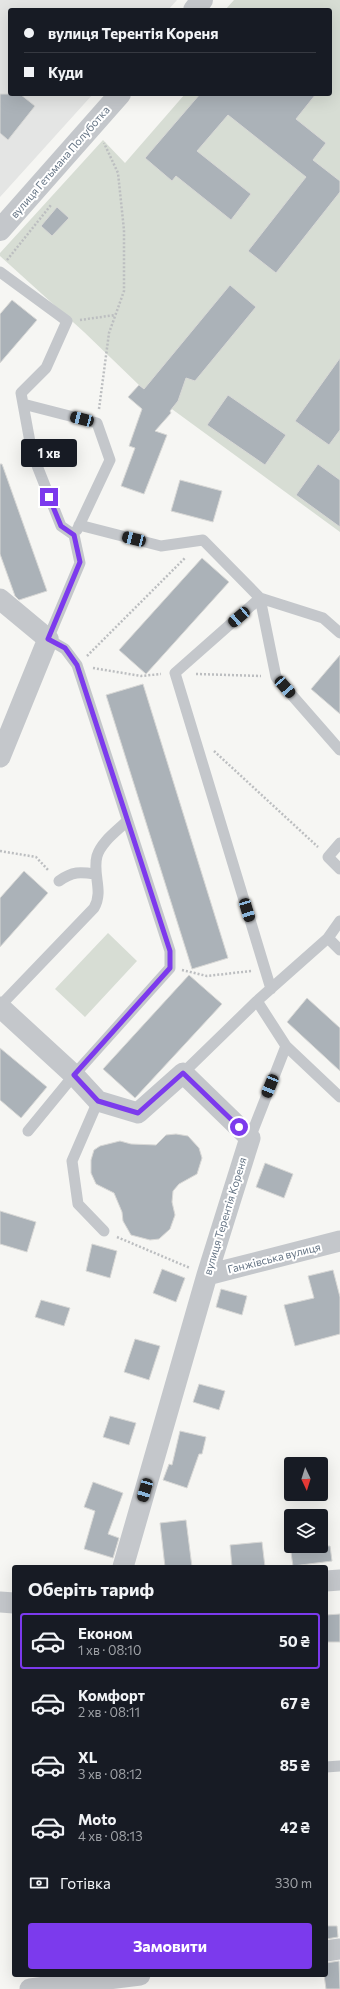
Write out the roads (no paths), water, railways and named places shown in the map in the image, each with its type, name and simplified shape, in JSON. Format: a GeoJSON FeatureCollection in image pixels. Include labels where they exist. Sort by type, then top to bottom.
{"type":"FeatureCollection","features":[{"type":"Feature","properties":{"kind":"street"},"geometry":{"type":"LineString","coordinates":[[196,8],[202,0]]}},
{"type":"Feature","properties":{"kind":"street","name":"вулиця Гетьмана Полуботка"},"geometry":{"type":"LineString","coordinates":[[0,230],[118,96]]}},
{"type":"Feature","properties":{"kind":"street"},"geometry":{"type":"LineString","coordinates":[[0,599],[48,639],[0,757]]}},
{"type":"Feature","properties":{"kind":"street"},"geometry":{"type":"LineString","coordinates":[[0,1006],[74,1075],[98,1101],[138,1113],[183,1073],[250,1138]]}},
{"type":"Feature","properties":{"kind":"street","name":"вулиця Терентія Кореня"},"geometry":{"type":"LineString","coordinates":[[124,1565],[207,1275],[250,1138]]}},
{"type":"Feature","properties":{"kind":"street","name":"Ганжівська вулиця"},"geometry":{"type":"LineString","coordinates":[[207,1275],[340,1241]]}},
{"type":"Feature","properties":{"kind":"street"},"geometry":{"type":"LineString","coordinates":[[328,1581],[340,1580]]}},
{"type":"Feature","properties":{"kind":"street"},"geometry":{"type":"LineString","coordinates":[[0,1602],[12,1603]]}},
{"type":"Feature","properties":{"kind":"street"},"geometry":{"type":"LineString","coordinates":[[328,1951],[340,1949]]}},
{"type":"Feature","properties":{"kind":"street"},"geometry":{"type":"LineString","coordinates":[[30,1989],[113,1977]]}},
{"type":"Feature","properties":{"kind":"lane"},"geometry":{"type":"LineString","coordinates":[[0,272],[67,321],[46,368],[21,393],[32,453],[61,526],[74,535]]}},
{"type":"Feature","properties":{"kind":"lane"},"geometry":{"type":"LineString","coordinates":[[23,404],[97,423],[110,460],[74,535],[80,562],[48,639],[65,648],[77,665],[97,722],[127,821],[170,951],[170,968],[74,1075],[28,1131]]}},
{"type":"Feature","properties":{"kind":"lane"},"geometry":{"type":"LineString","coordinates":[[79,525],[161,546],[203,540],[260,598],[323,618],[340,633]]}},
{"type":"Feature","properties":{"kind":"lane"},"geometry":{"type":"LineString","coordinates":[[260,598],[175,673],[271,989]]}},
{"type":"Feature","properties":{"kind":"lane"},"geometry":{"type":"LineString","coordinates":[[260,598],[276,677],[340,750]]}},
{"type":"Feature","properties":{"kind":"lane"},"geometry":{"type":"LineString","coordinates":[[0,1006],[94,908],[98,900],[99,893],[96,874],[97,856],[102,846],[127,821]]}},
{"type":"Feature","properties":{"kind":"lane"},"geometry":{"type":"LineString","coordinates":[[340,843],[328,857],[340,869]]}},
{"type":"Feature","properties":{"kind":"lane"},"geometry":{"type":"LineString","coordinates":[[59,881],[69,874],[81,872],[96,874]]}},
{"type":"Feature","properties":{"kind":"lane"},"geometry":{"type":"LineString","coordinates":[[183,1073],[257,1001],[328,938],[340,921]]}},
{"type":"Feature","properties":{"kind":"lane"},"geometry":{"type":"LineString","coordinates":[[328,938],[340,950]]}},
{"type":"Feature","properties":{"kind":"lane"},"geometry":{"type":"LineString","coordinates":[[257,1001],[286,1046],[340,1097]]}},
{"type":"Feature","properties":{"kind":"lane"},"geometry":{"type":"LineString","coordinates":[[250,1138],[286,1046]]}},
{"type":"Feature","properties":{"kind":"lane"},"geometry":{"type":"LineString","coordinates":[[98,1101],[72,1160],[78,1204],[104,1232]]}},
{"type":"Feature","properties":{"kind":"lane"},"geometry":{"type":"LineString","coordinates":[[328,1767],[340,1766]]}}]}
